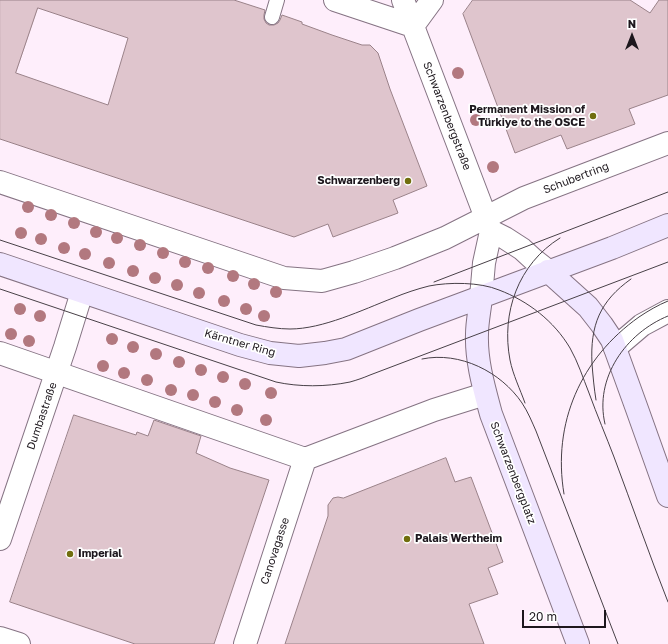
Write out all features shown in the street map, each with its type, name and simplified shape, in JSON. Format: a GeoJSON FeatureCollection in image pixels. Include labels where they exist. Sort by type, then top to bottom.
{"type":"FeatureCollection","features":[{"type":"Feature","properties":{"kind":"main road"},"geometry":{"type":"LineString","coordinates":[[668,225],[612,248],[548,271],[588,307],[602,325],[615,348],[668,496]]}},
{"type":"Feature","properties":{"kind":"main road","name":"Kärntner Ring"},"geometry":{"type":"LineString","coordinates":[[0,264],[240,345],[270,353],[299,356],[346,349],[548,271]]}},
{"type":"Feature","properties":{"kind":"main road","name":"Schwarzenbergplatz"},"geometry":{"type":"LineString","coordinates":[[481,297],[477,334],[481,375],[485,394],[491,414],[578,644]]}},
{"type":"Feature","properties":{"kind":"street"},"geometry":{"type":"LineString","coordinates":[[335,0],[413,26],[432,0]]}},
{"type":"Feature","properties":{"kind":"street","name":"Schwarzenbergstraße"},"geometry":{"type":"LineString","coordinates":[[403,0],[488,224]]}},
{"type":"Feature","properties":{"kind":"street","name":"Schubertring"},"geometry":{"type":"LineString","coordinates":[[488,224],[524,198],[668,143]]}},
{"type":"Feature","properties":{"kind":"street"},"geometry":{"type":"LineString","coordinates":[[0,182],[284,278],[322,281],[395,258],[465,229],[488,224]]}},
{"type":"Feature","properties":{"kind":"street"},"geometry":{"type":"LineString","coordinates":[[488,224],[505,238],[522,249],[548,271]]}},
{"type":"Feature","properties":{"kind":"street"},"geometry":{"type":"LineString","coordinates":[[481,297],[488,224]]}},
{"type":"Feature","properties":{"kind":"street","name":"Dumbastraße"},"geometry":{"type":"LineString","coordinates":[[0,539],[57,372],[82,292]]}},
{"type":"Feature","properties":{"kind":"street"},"geometry":{"type":"LineString","coordinates":[[615,348],[642,325],[668,311]]}},
{"type":"Feature","properties":{"kind":"street"},"geometry":{"type":"LineString","coordinates":[[0,353],[305,459],[434,410],[485,394]]}},
{"type":"Feature","properties":{"kind":"street","name":"Canovagasse"},"geometry":{"type":"LineString","coordinates":[[245,644],[305,459]]}},
{"type":"Feature","properties":{"kind":"street"},"geometry":{"type":"LineString","coordinates":[[0,638],[19,644]]}},
{"type":"Feature","properties":{"kind":"lane"},"geometry":{"type":"LineString","coordinates":[[272,17],[278,0]]}},
{"type":"Feature","properties":{"kind":"building"},"geometry":{"type":"Polygon","coordinates":[[[0,0],[234,0],[265,10],[264,19],[269,25],[278,23],[282,15],[332,35],[362,45],[370,45],[378,53],[427,186],[393,200],[398,213],[333,237],[328,224],[294,237],[0,139],[0,0]],[[38,8],[16,73],[108,105],[128,38],[38,8]]]}},
{"type":"Feature","properties":{"kind":"building"},"geometry":{"type":"Polygon","coordinates":[[[473,0],[630,0],[650,13],[659,0],[668,0],[668,95],[629,109],[635,124],[567,149],[561,135],[515,153],[463,14],[473,0]]]}},
{"type":"Feature","properties":{"kind":"building","name":"Imperial"},"geometry":{"type":"Polygon","coordinates":[[[74,415],[136,435],[137,432],[148,436],[154,420],[201,436],[196,453],[230,468],[269,480],[214,644],[135,644],[10,602],[74,415]]]}},
{"type":"Feature","properties":{"kind":"building","name":"Palais Wertheim"},"geometry":{"type":"Polygon","coordinates":[[[446,458],[455,482],[471,477],[503,562],[488,568],[498,594],[469,604],[484,644],[285,644],[328,516],[328,505],[333,498],[343,498],[446,458]]]}},
{"type":"Feature","properties":{"kind":"tram line"},"geometry":{"type":"LineString","coordinates":[[434,282],[668,192]]}},
{"type":"Feature","properties":{"kind":"tram line"},"geometry":{"type":"LineString","coordinates":[[525,403],[510,360],[508,325],[511,308],[516,291],[523,276],[533,261],[545,249],[560,238]]}},
{"type":"Feature","properties":{"kind":"tram line"},"geometry":{"type":"LineString","coordinates":[[0,240],[256,325],[277,328],[290,329],[316,326],[355,313],[406,293],[424,287],[437,285],[455,283],[483,285],[499,290],[520,300],[548,321],[564,338],[573,353],[614,457],[668,602]]}},
{"type":"Feature","properties":{"kind":"tram line"},"geometry":{"type":"LineString","coordinates":[[0,289],[276,382],[303,386],[322,386],[341,384],[362,378],[668,262]]}},
{"type":"Feature","properties":{"kind":"tram line"},"geometry":{"type":"LineString","coordinates":[[596,400],[592,364],[595,326],[605,305],[620,287],[631,279]]}},
{"type":"Feature","properties":{"kind":"tram line"},"geometry":{"type":"LineString","coordinates":[[564,494],[561,468],[562,442],[567,418],[575,394],[587,372],[601,352],[619,333],[639,317],[668,301]]}},
{"type":"Feature","properties":{"kind":"tram line"},"geometry":{"type":"LineString","coordinates":[[605,424],[603,407],[604,390],[609,374],[617,359],[639,334],[668,316]]}},
{"type":"Feature","properties":{"kind":"tram line"},"geometry":{"type":"LineString","coordinates":[[422,359],[436,357],[451,358],[478,366],[503,382],[522,403],[536,431],[618,644]]}},
{"type":"Feature","properties":{"kind":"place","name":"Permanent Mission of Türkiye to the OSCE"},"geometry":{"type":"Point","coordinates":[593,116]}},
{"type":"Feature","properties":{"kind":"place","name":"Schwarzenberg"},"geometry":{"type":"Point","coordinates":[408,181]}},
{"type":"Feature","properties":{"kind":"place","name":"Palais Wertheim"},"geometry":{"type":"Point","coordinates":[407,539]}},
{"type":"Feature","properties":{"kind":"place","name":"Imperial"},"geometry":{"type":"Point","coordinates":[70,554]}}]}
